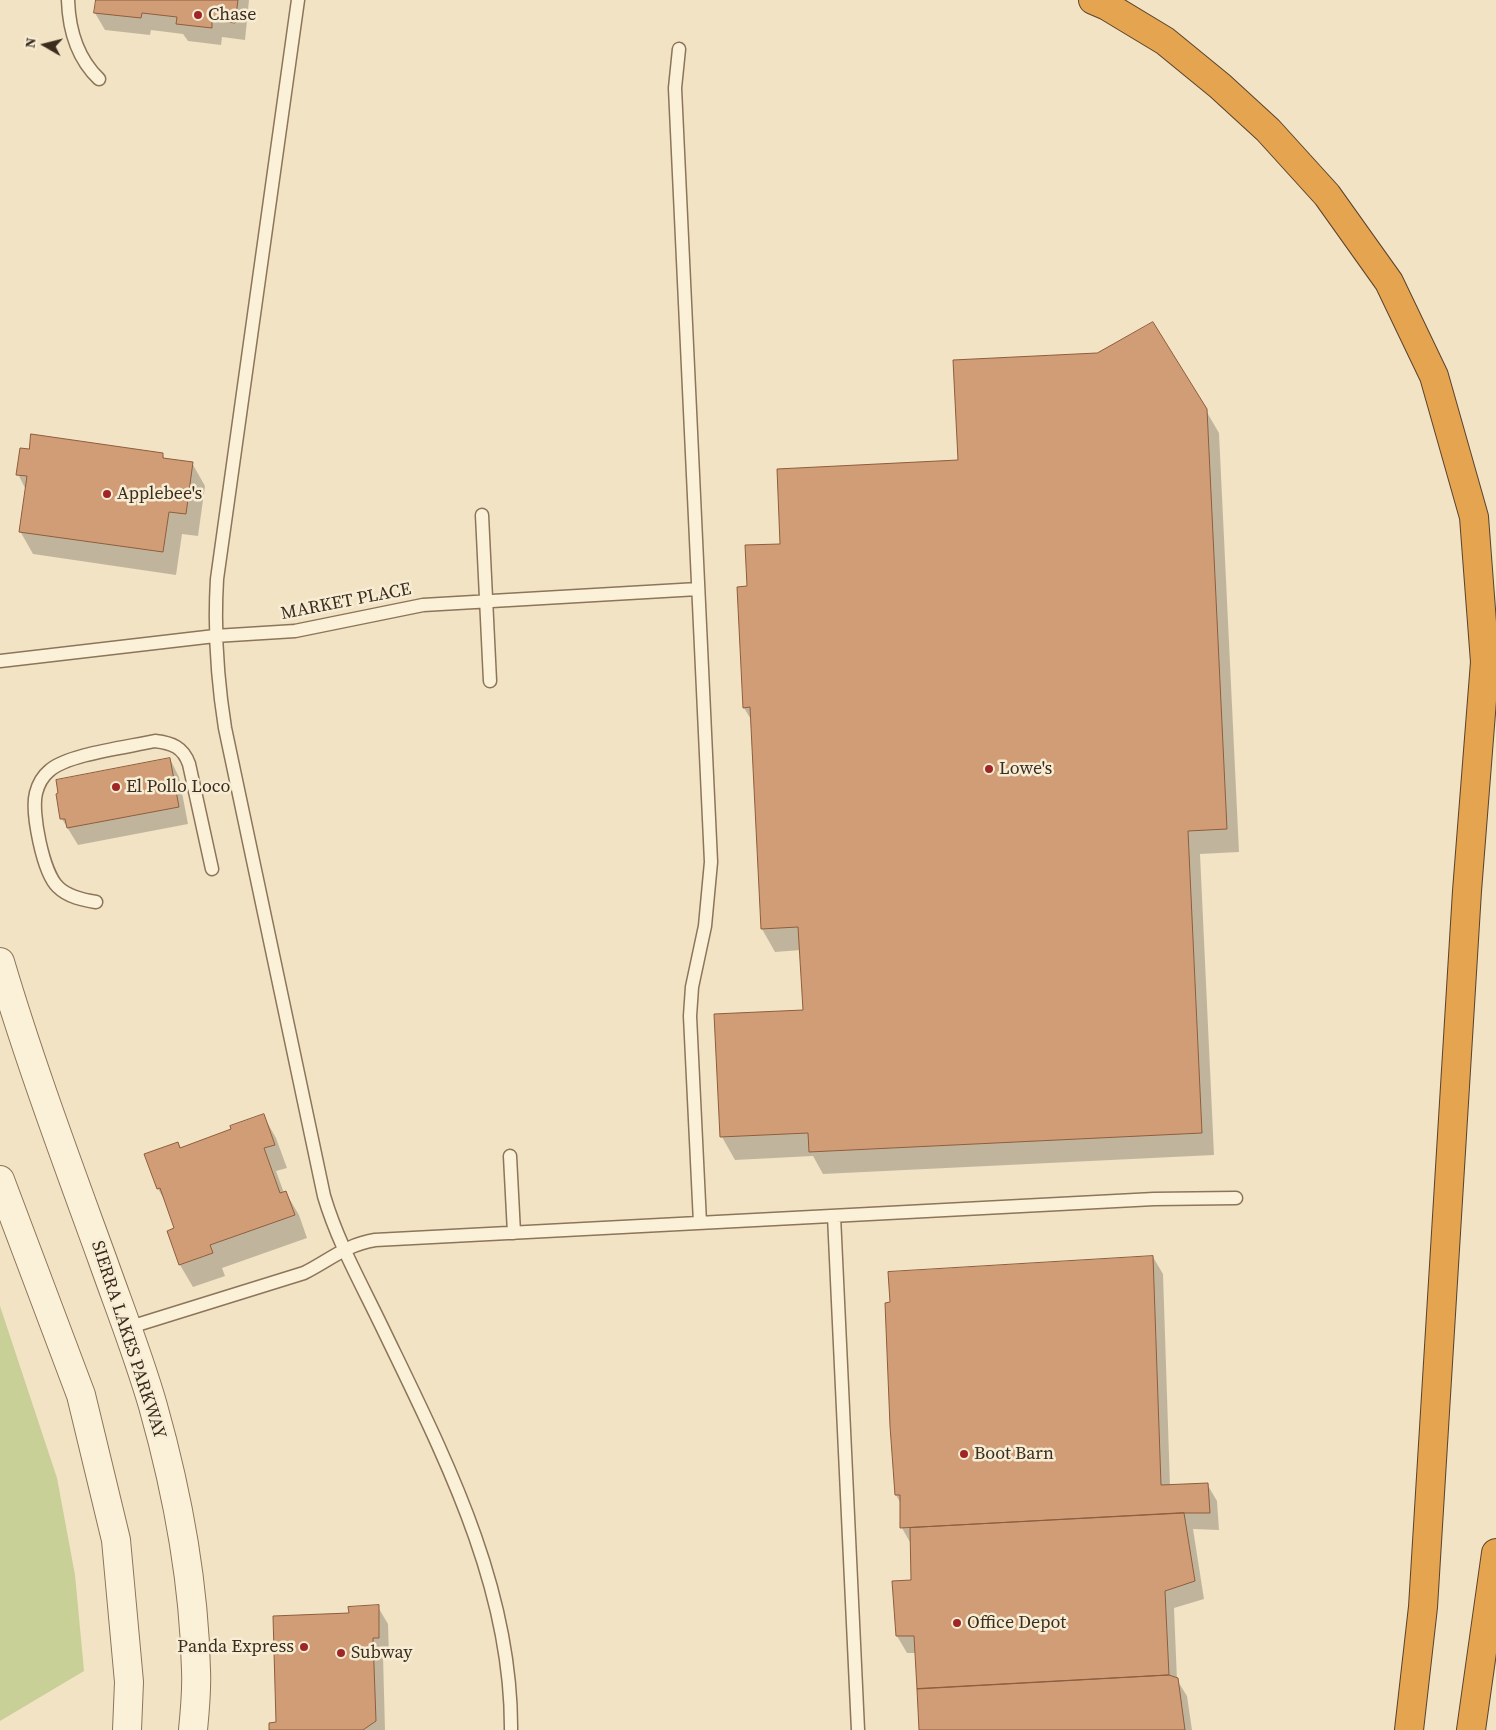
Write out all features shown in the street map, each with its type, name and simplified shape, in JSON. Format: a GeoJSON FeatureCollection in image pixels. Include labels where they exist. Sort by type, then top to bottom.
{"type":"FeatureCollection","features":[{"type":"Feature","properties":{"kind":"highway"},"geometry":{"type":"LineString","coordinates":[[1093,0],[1107,6],[1165,41],[1220,86],[1268,130],[1327,195],[1389,282],[1434,376],[1474,517],[1485,662],[1467,892],[1422,1607],[1409,1730]]}},
{"type":"Feature","properties":{"kind":"highway"},"geometry":{"type":"LineString","coordinates":[[1471,1730],[1496,1553]]}},
{"type":"Feature","properties":{"kind":"street","name":"SIERRA LAKES PARKWAY"},"geometry":{"type":"LineString","coordinates":[[0,962],[37,1079],[127,1328],[161,1436],[183,1536],[192,1612],[197,1672],[194,1730]]}},
{"type":"Feature","properties":{"kind":"street"},"geometry":{"type":"LineString","coordinates":[[0,1180],[6,1217],[81,1395],[116,1540],[129,1682],[127,1730]]}},
{"type":"Feature","properties":{"kind":"lane"},"geometry":{"type":"LineString","coordinates":[[68,0],[70,26],[76,46],[85,64],[99,79]]}},
{"type":"Feature","properties":{"kind":"lane"},"geometry":{"type":"LineString","coordinates":[[298,0],[220,552],[217,579],[216,665],[225,728],[324,1196],[334,1230],[436,1439],[476,1538],[486,1568],[501,1629],[509,1683],[511,1730]]}},
{"type":"Feature","properties":{"kind":"lane"},"geometry":{"type":"LineString","coordinates":[[679,49],[675,88],[712,862],[705,926],[692,987],[690,1016],[700,1223]]}},
{"type":"Feature","properties":{"kind":"lane"},"geometry":{"type":"LineString","coordinates":[[482,515],[490,682]]}},
{"type":"Feature","properties":{"kind":"lane","name":"MARKET PLACE"},"geometry":{"type":"LineString","coordinates":[[0,661],[215,636],[295,631],[423,606],[698,589]]}},
{"type":"Feature","properties":{"kind":"lane"},"geometry":{"type":"LineString","coordinates":[[96,902],[67,894],[58,887],[45,866],[34,803],[36,792],[41,780],[50,770],[69,759],[155,741],[167,742],[177,746],[186,754],[189,764],[212,869]]}},
{"type":"Feature","properties":{"kind":"lane"},"geometry":{"type":"LineString","coordinates":[[510,1156],[514,1233]]}},
{"type":"Feature","properties":{"kind":"lane"},"geometry":{"type":"LineString","coordinates":[[127,1328],[304,1272],[326,1262],[343,1249],[358,1242],[375,1240],[1154,1199],[1236,1198]]}},
{"type":"Feature","properties":{"kind":"lane"},"geometry":{"type":"LineString","coordinates":[[834,1216],[858,1730]]}},
{"type":"Feature","properties":{"kind":"green space"},"geometry":{"type":"Polygon","coordinates":[[[0,1306],[57,1478],[75,1575],[84,1671],[0,1721],[0,1306]]]}},
{"type":"Feature","properties":{"kind":"building","name":"Chase"},"geometry":{"type":"Polygon","coordinates":[[[96,0],[238,0],[235,23],[212,20],[212,28],[176,24],[177,17],[142,13],[141,18],[94,13],[96,0]]]}},
{"type":"Feature","properties":{"kind":"building","name":"Lowe's"},"geometry":{"type":"Polygon","coordinates":[[[1153,322],[1207,409],[1227,829],[1188,831],[1202,1133],[809,1152],[808,1133],[720,1137],[714,1014],[803,1010],[798,927],[761,929],[750,707],[743,708],[737,587],[747,586],[745,545],[780,544],[777,469],[958,460],[953,360],[1097,353],[1153,322]]]}},
{"type":"Feature","properties":{"kind":"building","name":"Applebee's"},"geometry":{"type":"Polygon","coordinates":[[[31,434],[163,453],[163,458],[193,462],[186,514],[169,512],[163,552],[19,532],[27,476],[16,475],[20,448],[29,449],[31,434]]]}},
{"type":"Feature","properties":{"kind":"building","name":"El Pollo Loco"},"geometry":{"type":"Polygon","coordinates":[[[170,758],[179,807],[67,828],[65,819],[60,819],[56,780],[170,758]]]}},
{"type":"Feature","properties":{"kind":"building"},"geometry":{"type":"Polygon","coordinates":[[[264,1114],[275,1145],[264,1148],[280,1193],[286,1191],[295,1215],[210,1245],[213,1253],[179,1265],[167,1231],[174,1228],[160,1188],[157,1189],[144,1154],[178,1142],[180,1148],[231,1129],[230,1126],[264,1114]]]}},
{"type":"Feature","properties":{"kind":"building"},"geometry":{"type":"Polygon","coordinates":[[[1153,1256],[1161,1485],[1208,1483],[1210,1513],[900,1528],[900,1495],[895,1495],[890,1426],[885,1303],[890,1302],[888,1272],[1153,1256]]]}},
{"type":"Feature","properties":{"kind":"building"},"geometry":{"type":"Polygon","coordinates":[[[1184,1513],[1195,1581],[1165,1591],[1169,1675],[917,1689],[914,1636],[896,1636],[892,1581],[911,1580],[910,1528],[1184,1513]]]}},
{"type":"Feature","properties":{"kind":"building"},"geometry":{"type":"Polygon","coordinates":[[[379,1605],[379,1638],[373,1638],[376,1721],[363,1730],[269,1730],[269,1723],[276,1722],[273,1616],[349,1613],[348,1607],[379,1605]]]}},
{"type":"Feature","properties":{"kind":"building"},"geometry":{"type":"Polygon","coordinates":[[[1169,1675],[1178,1678],[1185,1730],[919,1730],[917,1689],[1169,1675]]]}},
{"type":"Feature","properties":{"kind":"place","name":"Chase"},"geometry":{"type":"Point","coordinates":[198,15]}},
{"type":"Feature","properties":{"kind":"place","name":"Applebee's"},"geometry":{"type":"Point","coordinates":[107,494]}},
{"type":"Feature","properties":{"kind":"place","name":"Lowe's"},"geometry":{"type":"Point","coordinates":[989,769]}},
{"type":"Feature","properties":{"kind":"place","name":"El Pollo Loco"},"geometry":{"type":"Point","coordinates":[116,787]}},
{"type":"Feature","properties":{"kind":"place","name":"Boot Barn"},"geometry":{"type":"Point","coordinates":[964,1454]}},
{"type":"Feature","properties":{"kind":"place","name":"Office Depot"},"geometry":{"type":"Point","coordinates":[957,1623]}},
{"type":"Feature","properties":{"kind":"place","name":"Panda Express"},"geometry":{"type":"Point","coordinates":[304,1647]}},
{"type":"Feature","properties":{"kind":"place","name":"Subway"},"geometry":{"type":"Point","coordinates":[341,1653]}}]}
